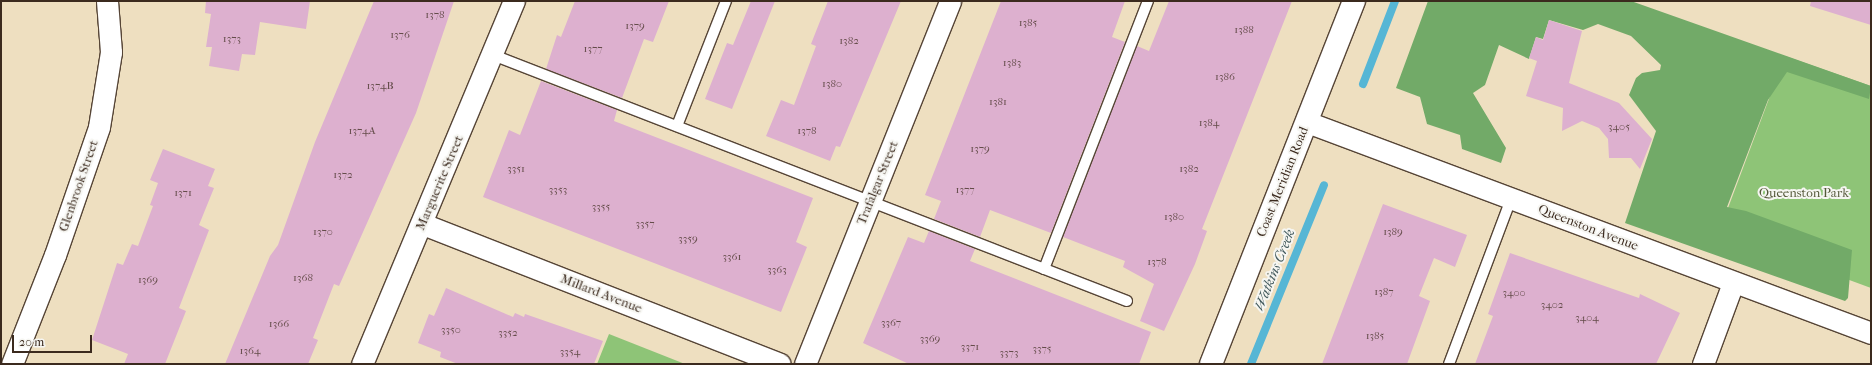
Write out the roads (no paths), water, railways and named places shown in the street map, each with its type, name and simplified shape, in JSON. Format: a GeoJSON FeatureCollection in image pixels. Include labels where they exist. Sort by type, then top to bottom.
{"type":"FeatureCollection","features":[{"type":"Feature","properties":{"kind":"main road","name":"Coast Meridian Road"},"geometry":{"type":"LineString","coordinates":[[1211,364],[1354,1]]}},
{"type":"Feature","properties":{"kind":"street","name":"Glenbrook Street"},"geometry":{"type":"LineString","coordinates":[[12,364],[99,127],[111,52],[107,1]]}},
{"type":"Feature","properties":{"kind":"street","name":"Marguerite Street"},"geometry":{"type":"LineString","coordinates":[[362,364],[423,224],[514,1]]}},
{"type":"Feature","properties":{"kind":"street","name":"Trafalgar Street"},"geometry":{"type":"LineString","coordinates":[[805,364],[950,1]]}},
{"type":"Feature","properties":{"kind":"street","name":"Queenston Avenue"},"geometry":{"type":"LineString","coordinates":[[1306,122],[1871,333]]}},
{"type":"Feature","properties":{"kind":"street","name":"Millard Avenue"},"geometry":{"type":"LineString","coordinates":[[423,224],[780,364]]}},
{"type":"Feature","properties":{"kind":"street"},"geometry":{"type":"LineString","coordinates":[[1703,364],[1734,283]]}},
{"type":"Feature","properties":{"kind":"lane"},"geometry":{"type":"LineString","coordinates":[[677,126],[726,1]]}},
{"type":"Feature","properties":{"kind":"lane"},"geometry":{"type":"LineString","coordinates":[[1044,269],[1148,1]]}},
{"type":"Feature","properties":{"kind":"lane"},"geometry":{"type":"LineString","coordinates":[[493,55],[1127,301]]}},
{"type":"Feature","properties":{"kind":"lane"},"geometry":{"type":"LineString","coordinates":[[1449,364],[1511,199]]}},
{"type":"Feature","properties":{"kind":"waterway","name":"Watkins Creek"},"geometry":{"type":"LineString","coordinates":[[1363,84],[1395,1]]}},
{"type":"Feature","properties":{"kind":"waterway","name":"Watkins Creek"},"geometry":{"type":"LineString","coordinates":[[1251,364],[1324,185]]}},
{"type":"Feature","properties":{"kind":"park label","name":"Queenston Park"},"geometry":{"type":"Point","coordinates":[1804,193]}}]}
